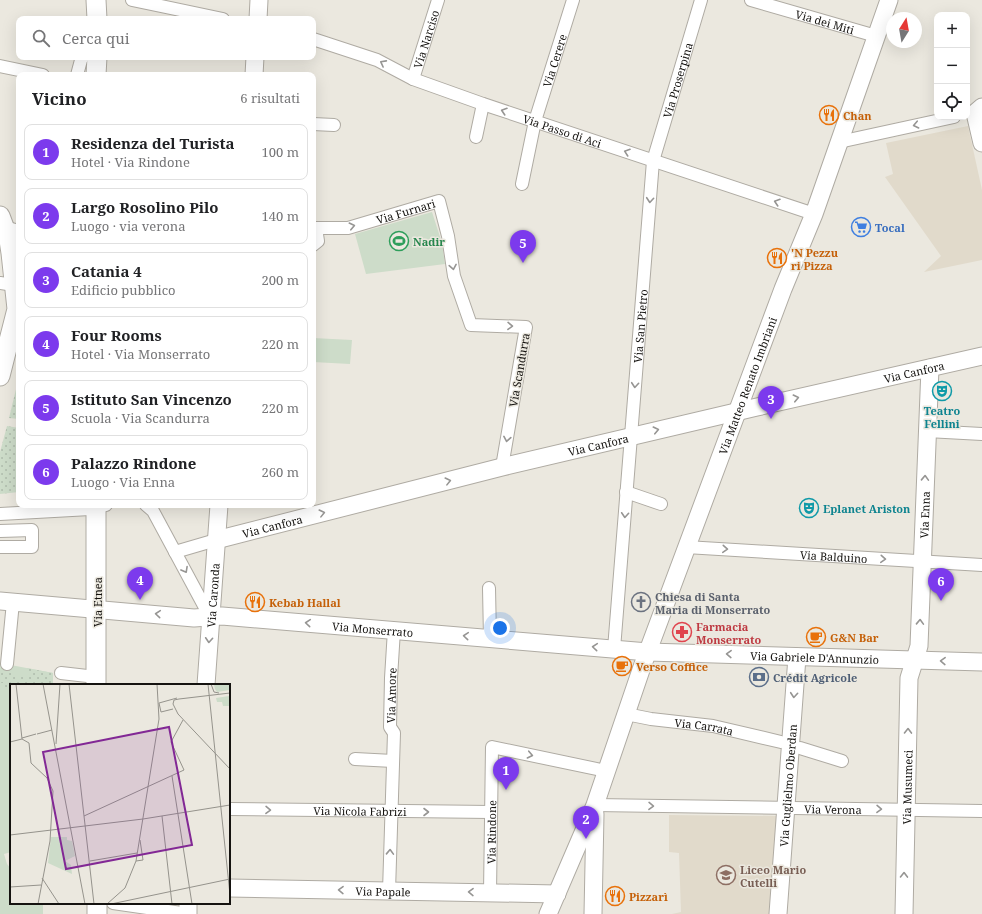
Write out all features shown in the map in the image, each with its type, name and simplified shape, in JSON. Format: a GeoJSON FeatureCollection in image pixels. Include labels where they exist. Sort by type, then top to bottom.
{"type":"FeatureCollection","features":[{"type":"Feature","properties":{"kind":"main road"},"geometry":{"type":"LineString","coordinates":[[96,0],[97,16]]}},
{"type":"Feature","properties":{"kind":"main road"},"geometry":{"type":"LineString","coordinates":[[258,16],[259,0]]}},
{"type":"Feature","properties":{"kind":"main road","name":"Via Matteo Renato Imbriani"},"geometry":{"type":"LineString","coordinates":[[603,805],[606,771],[648,652],[783,289],[814,214],[889,0]]}},
{"type":"Feature","properties":{"kind":"main road"},"geometry":{"type":"LineString","coordinates":[[96,60],[96,72]]}},
{"type":"Feature","properties":{"kind":"main road"},"geometry":{"type":"LineString","coordinates":[[254,72],[255,60]]}},
{"type":"Feature","properties":{"kind":"main road"},"geometry":{"type":"LineString","coordinates":[[975,111],[982,143]]}},
{"type":"Feature","properties":{"kind":"main road"},"geometry":{"type":"LineString","coordinates":[[0,376],[15,332],[16,311],[6,231]]}},
{"type":"Feature","properties":{"kind":"main road","name":"Via Canfora"},"geometry":{"type":"LineString","coordinates":[[216,540],[502,467],[631,436],[982,356]]}},
{"type":"Feature","properties":{"kind":"main road","name":"Via Enna"},"geometry":{"type":"LineString","coordinates":[[914,660],[919,646],[930,368]]}},
{"type":"Feature","properties":{"kind":"main road","name":"Via Caronda"},"geometry":{"type":"LineString","coordinates":[[206,684],[219,508]]}},
{"type":"Feature","properties":{"kind":"main road","name":"Via Etnea"},"geometry":{"type":"LineString","coordinates":[[96,681],[99,509]]}},
{"type":"Feature","properties":{"kind":"main road","name":"Via Monserrato"},"geometry":{"type":"LineString","coordinates":[[6,602],[194,618],[222,616],[648,652]]}},
{"type":"Feature","properties":{"kind":"main road","name":"Via Gabriele D'Annunzio"},"geometry":{"type":"LineString","coordinates":[[648,652],[982,662]]}},
{"type":"Feature","properties":{"kind":"main road","name":"Via Guglielmo Oberdan"},"geometry":{"type":"LineString","coordinates":[[778,914],[797,656]]}},
{"type":"Feature","properties":{"kind":"main road","name":"Via Musumeci"},"geometry":{"type":"LineString","coordinates":[[904,914],[909,678],[914,660]]}},
{"type":"Feature","properties":{"kind":"main road"},"geometry":{"type":"LineString","coordinates":[[548,914],[573,856],[603,805]]}},
{"type":"Feature","properties":{"kind":"main road"},"geometry":{"type":"LineString","coordinates":[[592,914],[594,863],[603,805]]}},
{"type":"Feature","properties":{"kind":"main road"},"geometry":{"type":"LineString","coordinates":[[573,856],[579,854],[585,855],[591,858],[594,863]]}},
{"type":"Feature","properties":{"kind":"main road","name":"Via Papale"},"geometry":{"type":"LineString","coordinates":[[230,888],[557,894]]}},
{"type":"Feature","properties":{"kind":"street"},"geometry":{"type":"LineString","coordinates":[[132,0],[208,16]]}},
{"type":"Feature","properties":{"kind":"street","name":"Via Narciso"},"geometry":{"type":"LineString","coordinates":[[413,79],[438,0]]}},
{"type":"Feature","properties":{"kind":"street","name":"Via Cerere"},"geometry":{"type":"LineString","coordinates":[[522,184],[535,121],[573,0]]}},
{"type":"Feature","properties":{"kind":"street","name":"Via Proserpina"},"geometry":{"type":"LineString","coordinates":[[653,161],[701,0]]}},
{"type":"Feature","properties":{"kind":"street","name":"Via dei Miti"},"geometry":{"type":"LineString","coordinates":[[751,0],[876,36]]}},
{"type":"Feature","properties":{"kind":"street","name":"Via Passo di Aci"},"geometry":{"type":"LineString","coordinates":[[316,40],[377,60],[413,79],[483,104],[814,214]]}},
{"type":"Feature","properties":{"kind":"street"},"geometry":{"type":"LineString","coordinates":[[78,72],[81,60]]}},
{"type":"Feature","properties":{"kind":"street"},"geometry":{"type":"LineString","coordinates":[[0,66],[29,72]]}},
{"type":"Feature","properties":{"kind":"street"},"geometry":{"type":"LineString","coordinates":[[476,137],[483,104]]}},
{"type":"Feature","properties":{"kind":"street"},"geometry":{"type":"LineString","coordinates":[[839,142],[940,120]]}},
{"type":"Feature","properties":{"kind":"street"},"geometry":{"type":"LineString","coordinates":[[316,124],[334,125]]}},
{"type":"Feature","properties":{"kind":"street","name":"Via San Pietro"},"geometry":{"type":"LineString","coordinates":[[614,648],[653,161]]}},
{"type":"Feature","properties":{"kind":"street","name":"Via Furnari"},"geometry":{"type":"LineString","coordinates":[[316,228],[348,228],[439,201],[448,236],[454,276],[471,325]]}},
{"type":"Feature","properties":{"kind":"street","name":"Via Scandurra"},"geometry":{"type":"LineString","coordinates":[[471,325],[526,327],[502,467]]}},
{"type":"Feature","properties":{"kind":"street"},"geometry":{"type":"LineString","coordinates":[[927,431],[982,434]]}},
{"type":"Feature","properties":{"kind":"street"},"geometry":{"type":"LineString","coordinates":[[626,492],[661,504]]}},
{"type":"Feature","properties":{"kind":"street"},"geometry":{"type":"LineString","coordinates":[[149,508],[210,616]]}},
{"type":"Feature","properties":{"kind":"street"},"geometry":{"type":"LineString","coordinates":[[0,514],[99,509]]}},
{"type":"Feature","properties":{"kind":"street"},"geometry":{"type":"LineString","coordinates":[[0,547],[32,547],[32,513]]}},
{"type":"Feature","properties":{"kind":"street"},"geometry":{"type":"LineString","coordinates":[[0,531],[32,530]]}},
{"type":"Feature","properties":{"kind":"street"},"geometry":{"type":"LineString","coordinates":[[175,552],[216,540]]}},
{"type":"Feature","properties":{"kind":"street","name":"Via Balduino"},"geometry":{"type":"LineString","coordinates":[[686,547],[982,565]]}},
{"type":"Feature","properties":{"kind":"street"},"geometry":{"type":"LineString","coordinates":[[489,588],[490,638]]}},
{"type":"Feature","properties":{"kind":"street"},"geometry":{"type":"LineString","coordinates":[[6,602],[7,664]]}},
{"type":"Feature","properties":{"kind":"street","name":"Via Amore"},"geometry":{"type":"LineString","coordinates":[[389,891],[394,734],[390,727],[394,630]]}},
{"type":"Feature","properties":{"kind":"street"},"geometry":{"type":"LineString","coordinates":[[61,673],[96,681]]}},
{"type":"Feature","properties":{"kind":"street","name":"Via Carrata"},"geometry":{"type":"LineString","coordinates":[[626,714],[651,719],[713,726],[781,742]]}},
{"type":"Feature","properties":{"kind":"street","name":"Via Rindone"},"geometry":{"type":"LineString","coordinates":[[490,892],[492,747],[606,771]]}},
{"type":"Feature","properties":{"kind":"street"},"geometry":{"type":"LineString","coordinates":[[800,748],[842,761]]}},
{"type":"Feature","properties":{"kind":"street"},"geometry":{"type":"LineString","coordinates":[[355,758],[393,761]]}},
{"type":"Feature","properties":{"kind":"street","name":"Via Verona"},"geometry":{"type":"LineString","coordinates":[[603,805],[982,811]]}},
{"type":"Feature","properties":{"kind":"street","name":"Via Nicola Fabrizi"},"geometry":{"type":"LineString","coordinates":[[230,809],[491,812]]}},
{"type":"Feature","properties":{"kind":"street"},"geometry":{"type":"LineString","coordinates":[[120,904],[188,914]]}},
{"type":"Feature","properties":{"kind":"shaded area"},"geometry":{"type":"Polygon","coordinates":[[[968,126],[982,190],[982,260],[924,272],[941,256],[885,177],[893,174],[886,143],[968,126]]]}},
{"type":"Feature","properties":{"kind":"shaded area","name":"Liceo Mario Cutelli"},"geometry":{"type":"Polygon","coordinates":[[[669,815],[777,816],[770,914],[672,914],[681,912],[679,853],[669,852],[669,815]]]}},
{"type":"Feature","properties":{"kind":"green space","name":"Nadir"},"geometry":{"type":"Polygon","coordinates":[[[432,212],[442,243],[445,264],[366,274],[355,234],[432,212]]]}},
{"type":"Feature","properties":{"kind":"green space"},"geometry":{"type":"Polygon","coordinates":[[[316,338],[352,340],[350,364],[316,362],[316,338]]]}},
{"type":"Feature","properties":{"kind":"green space"},"geometry":{"type":"Polygon","coordinates":[[[16,389],[16,419],[9,418],[16,389]]]}},
{"type":"Feature","properties":{"kind":"green space"},"geometry":{"type":"Polygon","coordinates":[[[7,426],[16,428],[16,492],[0,494],[0,452],[7,426]]]}},
{"type":"Feature","properties":{"kind":"green space"},"geometry":{"type":"Polygon","coordinates":[[[0,663],[53,673],[53,684],[10,684],[10,852],[4,854],[7,864],[10,868],[10,904],[43,904],[43,914],[0,914],[0,663]]]}},
{"type":"Feature","properties":{"kind":"green space"},"geometry":{"type":"Polygon","coordinates":[[[27,668],[53,673],[53,684],[48,684],[48,680],[28,679],[27,668]]]}},
{"type":"Feature","properties":{"kind":"green space"},"geometry":{"type":"Polygon","coordinates":[[[0,672],[15,672],[15,676],[25,676],[25,679],[0,679],[0,672]]]}},
{"type":"Feature","properties":{"kind":"green space"},"geometry":{"type":"Polygon","coordinates":[[[0,682],[46,682],[46,684],[10,684],[10,689],[0,689],[0,682]]]}},
{"type":"Feature","properties":{"kind":"place","name":"Chan"},"geometry":{"type":"Point","coordinates":[829,115]}},
{"type":"Feature","properties":{"kind":"place","name":"Tocal"},"geometry":{"type":"Point","coordinates":[861,227]}},
{"type":"Feature","properties":{"kind":"place","name":"Nadir"},"geometry":{"type":"Point","coordinates":[399,241]}},
{"type":"Feature","properties":{"kind":"place","name":"'N Pezzu ri Pizza"},"geometry":{"type":"Point","coordinates":[777,258]}},
{"type":"Feature","properties":{"kind":"place","name":"Istituto San Vincenzo"},"geometry":{"type":"Point","coordinates":[523,263]}},
{"type":"Feature","properties":{"kind":"place","name":"Teatro Fellini"},"geometry":{"type":"Point","coordinates":[942,391]}},
{"type":"Feature","properties":{"kind":"place","name":"Catania 4"},"geometry":{"type":"Point","coordinates":[771,419]}},
{"type":"Feature","properties":{"kind":"place","name":"Eplanet Ariston"},"geometry":{"type":"Point","coordinates":[809,508]}},
{"type":"Feature","properties":{"kind":"place","name":"Four Rooms"},"geometry":{"type":"Point","coordinates":[140,600]}},
{"type":"Feature","properties":{"kind":"place","name":"Palazzo Rindone"},"geometry":{"type":"Point","coordinates":[941,601]}},
{"type":"Feature","properties":{"kind":"place","name":"Kebab Hallal"},"geometry":{"type":"Point","coordinates":[255,602]}},
{"type":"Feature","properties":{"kind":"place","name":"Chiesa di Santa Maria di Monserrato"},"geometry":{"type":"Point","coordinates":[641,602]}},
{"type":"Feature","properties":{"kind":"place","name":"Farmacia Monserrato"},"geometry":{"type":"Point","coordinates":[682,632]}},
{"type":"Feature","properties":{"kind":"place","name":"G&N Bar"},"geometry":{"type":"Point","coordinates":[816,637]}},
{"type":"Feature","properties":{"kind":"place","name":"Verso Coffice"},"geometry":{"type":"Point","coordinates":[622,666]}},
{"type":"Feature","properties":{"kind":"place","name":"Crédit Agricole"},"geometry":{"type":"Point","coordinates":[759,677]}},
{"type":"Feature","properties":{"kind":"place","name":"Residenza del Turista"},"geometry":{"type":"Point","coordinates":[506,790]}},
{"type":"Feature","properties":{"kind":"place","name":"Largo Rosolino Pilo"},"geometry":{"type":"Point","coordinates":[586,839]}},
{"type":"Feature","properties":{"kind":"place","name":"Liceo Mario Cutelli"},"geometry":{"type":"Point","coordinates":[726,875]}},
{"type":"Feature","properties":{"kind":"place","name":"Pizzarì"},"geometry":{"type":"Point","coordinates":[615,896]}}]}
